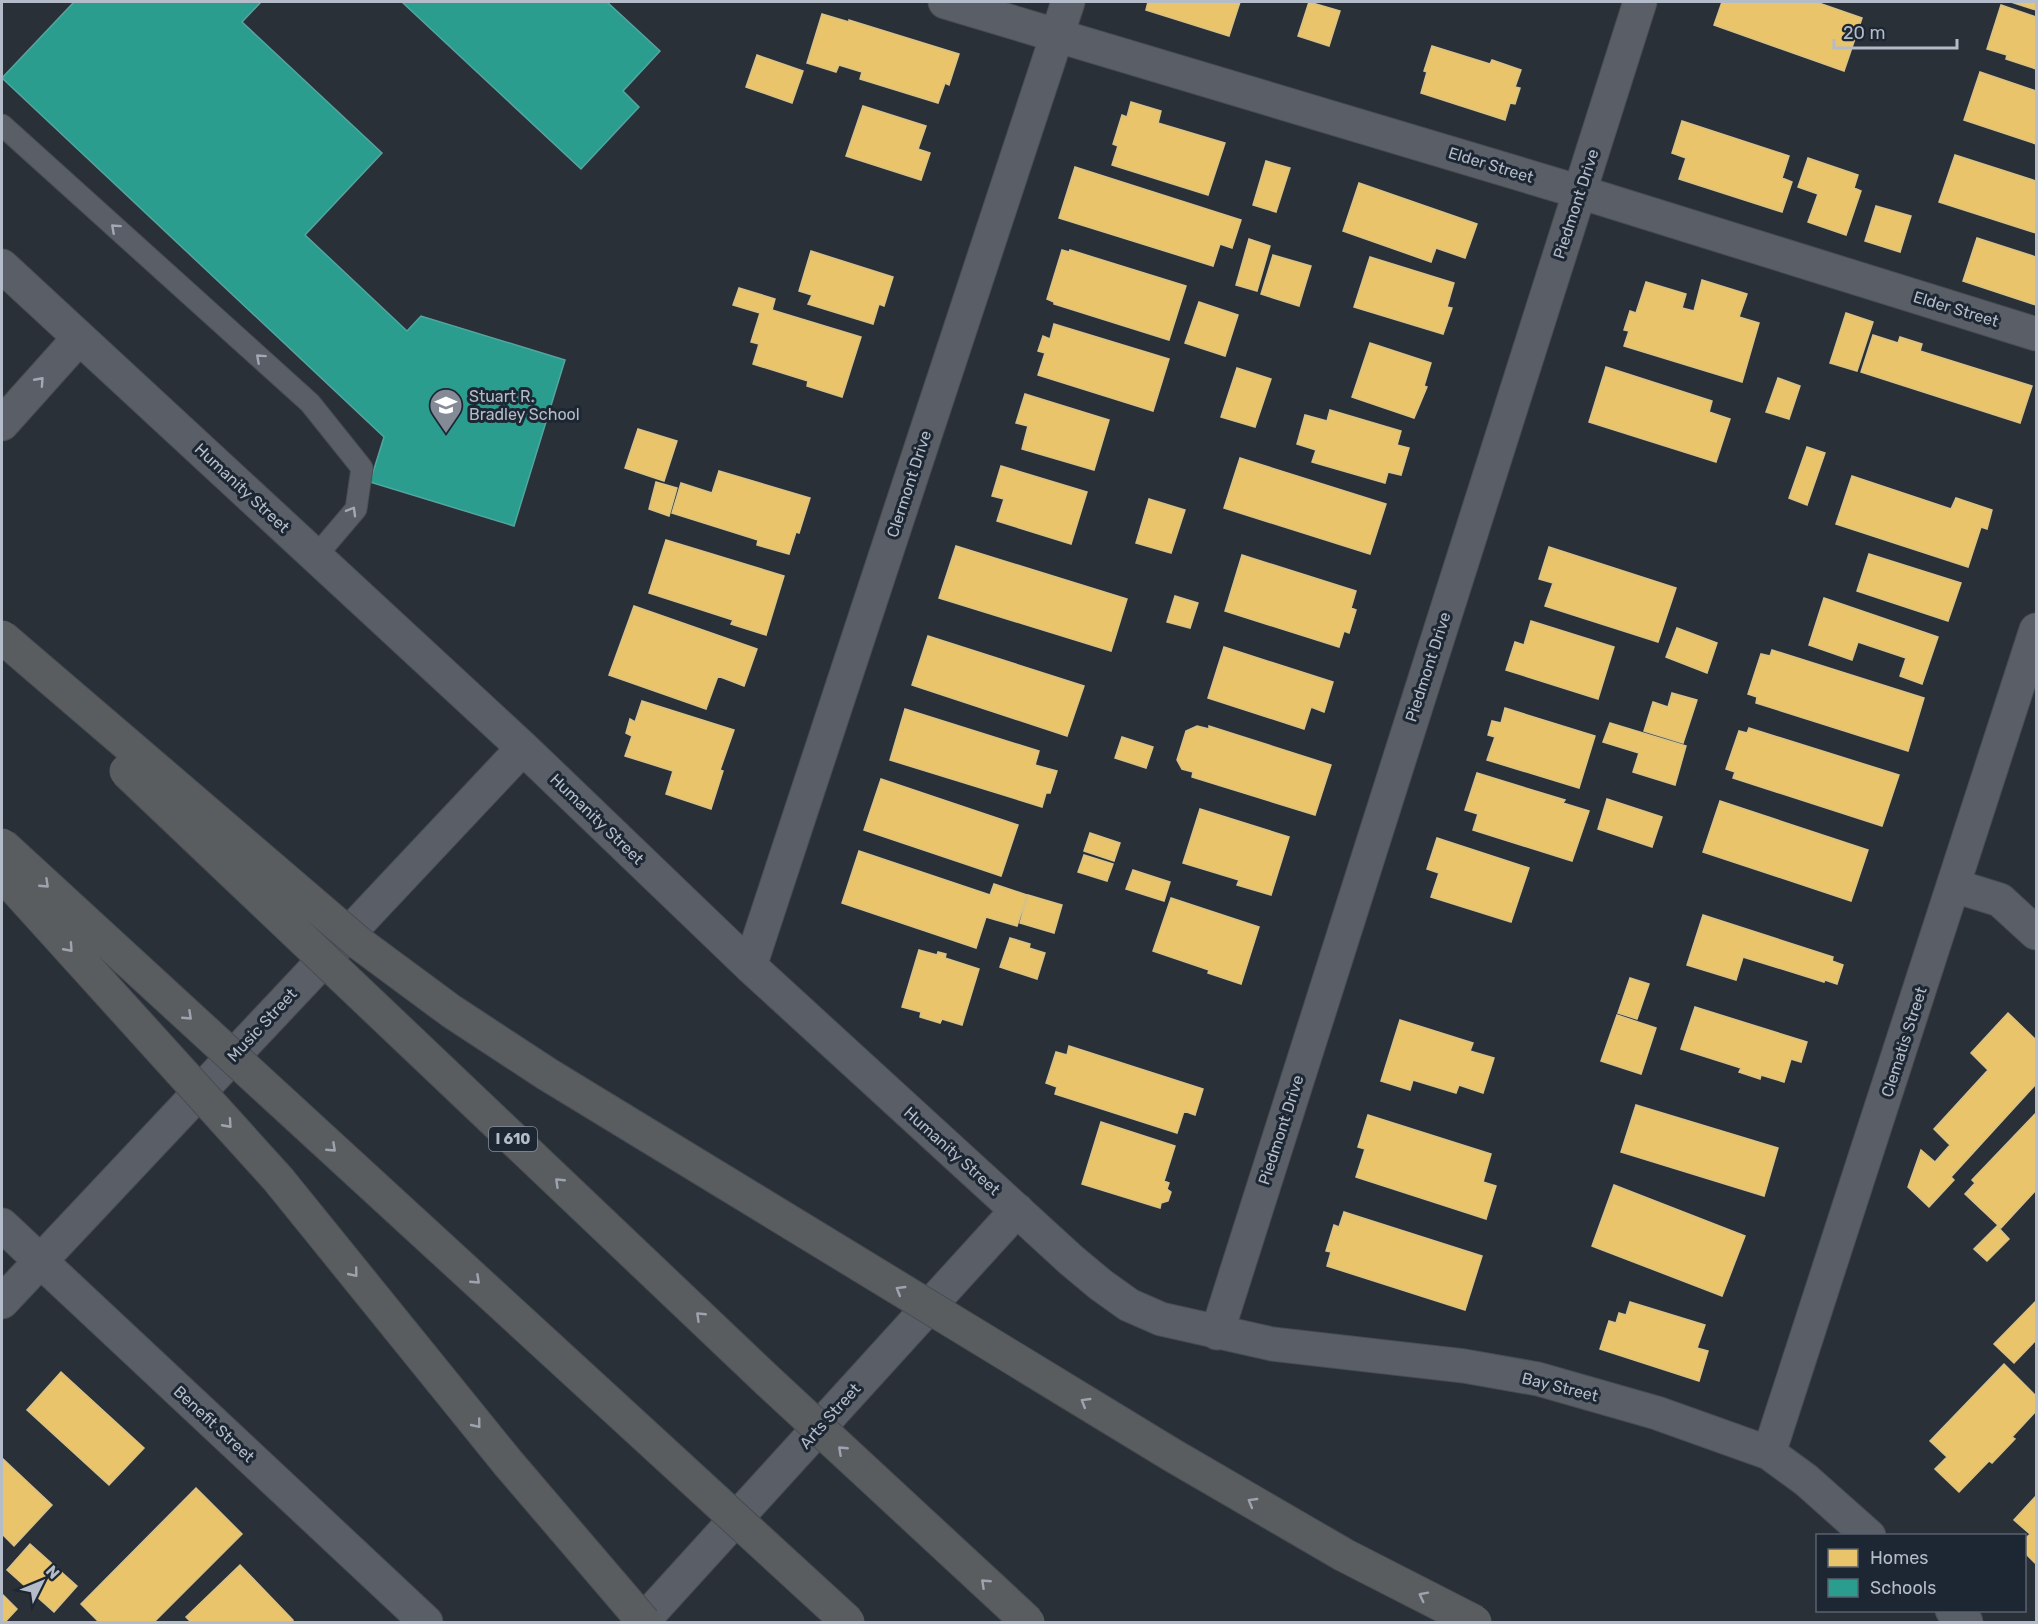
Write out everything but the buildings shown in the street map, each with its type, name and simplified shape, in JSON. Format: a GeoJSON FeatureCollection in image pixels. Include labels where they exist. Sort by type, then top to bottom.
{"type":"FeatureCollection","features":[{"type":"Feature","properties":{"kind":"highway"},"geometry":{"type":"LineString","coordinates":[[2,637],[359,943],[451,1011],[568,1086],[1161,1449],[1344,1555],[1475,1623]]}},
{"type":"Feature","properties":{"kind":"highway","name":"I 610"},"geometry":{"type":"LineString","coordinates":[[2,652],[768,1381],[1028,1623]]}},
{"type":"Feature","properties":{"kind":"highway"},"geometry":{"type":"LineString","coordinates":[[2,845],[848,1623]]}},
{"type":"Feature","properties":{"kind":"highway"},"geometry":{"type":"LineString","coordinates":[[2,874],[278,1179],[508,1463],[643,1623]]}},
{"type":"Feature","properties":{"kind":"street","name":"Elder Street"},"geometry":{"type":"LineString","coordinates":[[945,2],[1580,192],[2037,334]]}},
{"type":"Feature","properties":{"kind":"street","name":"Clermont Drive"},"geometry":{"type":"LineString","coordinates":[[750,966],[1068,2]]}},
{"type":"Feature","properties":{"kind":"street","name":"Piedmont Drive"},"geometry":{"type":"LineString","coordinates":[[1217,1333],[1640,2]]}},
{"type":"Feature","properties":{"kind":"street","name":"Humanity Street"},"geometry":{"type":"LineString","coordinates":[[2,266],[523,748],[750,966],[1071,1260],[1129,1305],[1161,1319],[1217,1333]]}},
{"type":"Feature","properties":{"kind":"street"},"geometry":{"type":"LineString","coordinates":[[2,424],[79,338]]}},
{"type":"Feature","properties":{"kind":"street","name":"Clematis Street"},"geometry":{"type":"LineString","coordinates":[[1769,1453],[2037,630]]}},
{"type":"Feature","properties":{"kind":"street","name":"Music Street"},"geometry":{"type":"LineString","coordinates":[[2,1302],[523,748]]}},
{"type":"Feature","properties":{"kind":"street"},"geometry":{"type":"LineString","coordinates":[[1955,886],[2000,900],[2037,933]]}},
{"type":"Feature","properties":{"kind":"street","name":"Arts Street"},"geometry":{"type":"LineString","coordinates":[[643,1623],[1017,1210]]}},
{"type":"Feature","properties":{"kind":"street","name":"Benefit Street"},"geometry":{"type":"LineString","coordinates":[[2,1225],[426,1623]]}},
{"type":"Feature","properties":{"kind":"street","name":"Bay Street"},"geometry":{"type":"LineString","coordinates":[[1217,1333],[1272,1344],[1464,1366],[1538,1379],[1657,1413],[1769,1453],[1806,1480],[1867,1534]]}},
{"type":"Feature","properties":{"kind":"street"},"geometry":{"type":"LineString","coordinates":[[1953,1612],[1966,1623]]}},
{"type":"Feature","properties":{"kind":"lane"},"geometry":{"type":"LineString","coordinates":[[2,125],[310,403],[362,468],[356,509],[316,556]]}},
{"type":"Feature","properties":{"kind":"place","name":"Stuart R. Bradley School"},"geometry":{"type":"Point","coordinates":[446,434]}}]}
